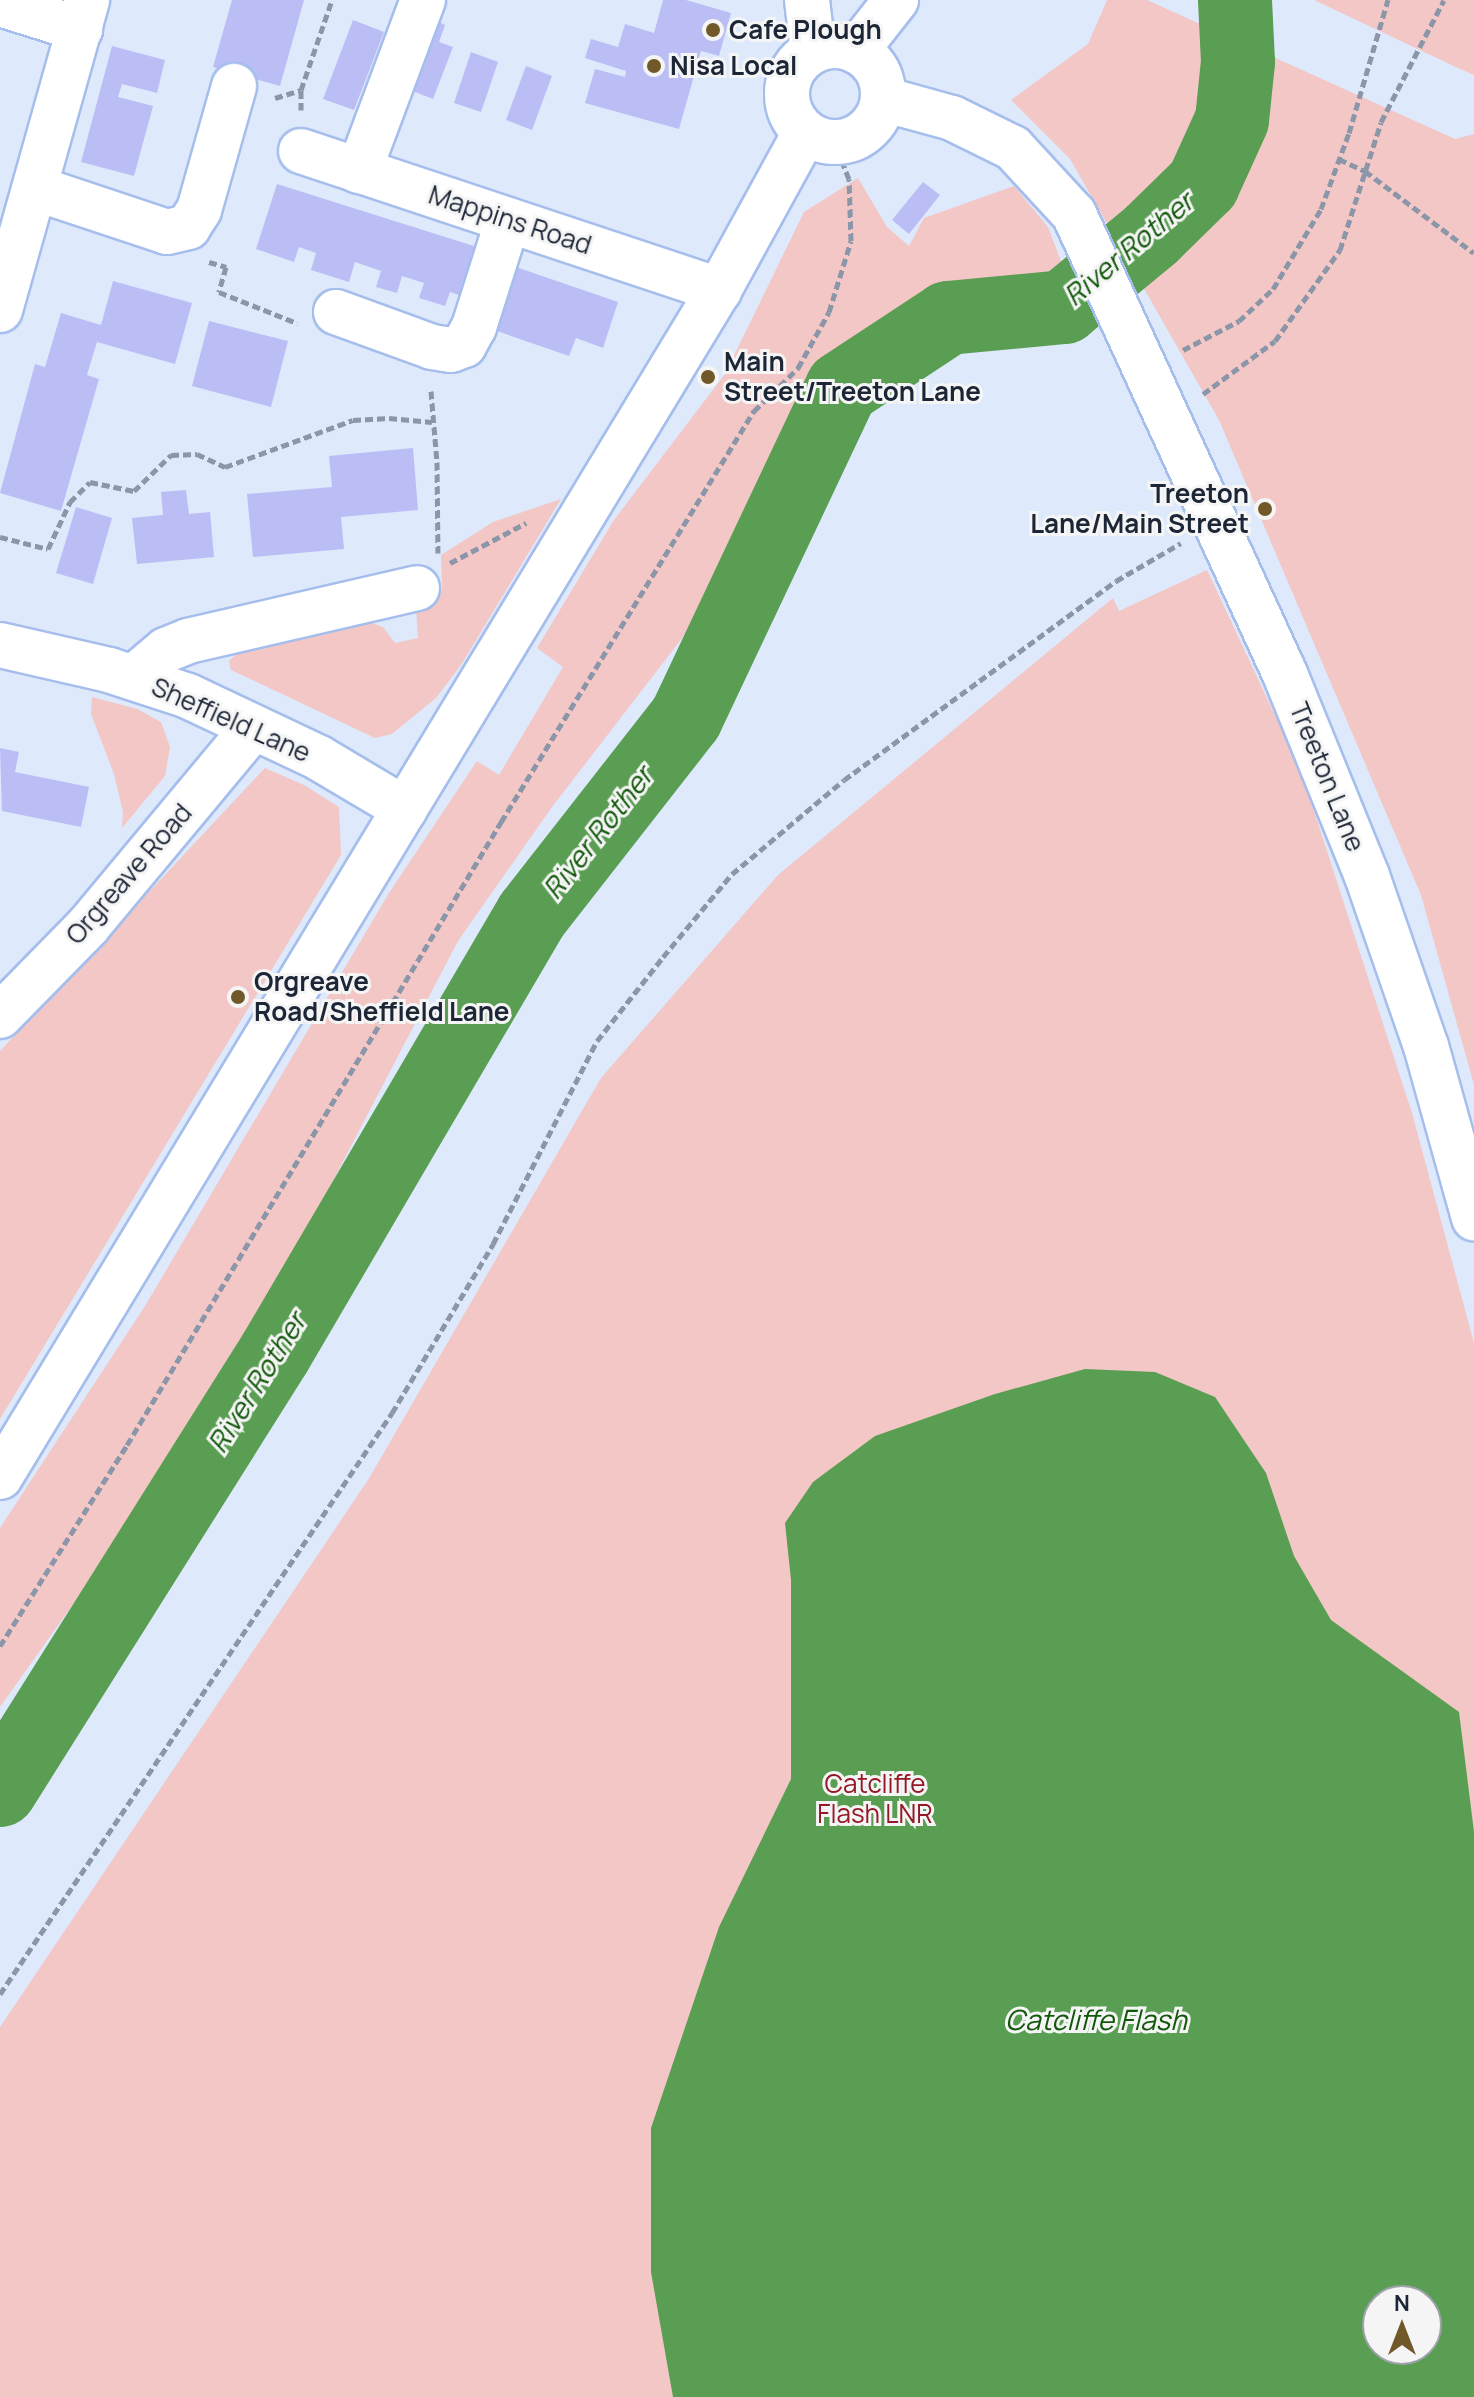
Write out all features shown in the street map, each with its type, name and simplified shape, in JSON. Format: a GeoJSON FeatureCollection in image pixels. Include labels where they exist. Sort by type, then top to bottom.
{"type":"FeatureCollection","features":[{"type":"Feature","properties":{"kind":"main road"},"geometry":{"type":"LineString","coordinates":[[359,171],[423,0]]}},
{"type":"Feature","properties":{"kind":"main road"},"geometry":{"type":"LineString","coordinates":[[807,0],[813,51]]}},
{"type":"Feature","properties":{"kind":"main road"},"geometry":{"type":"LineString","coordinates":[[856,51],[896,0]]}},
{"type":"Feature","properties":{"kind":"main road"},"geometry":{"type":"LineString","coordinates":[[0,4],[83,14],[0,310]]}},
{"type":"Feature","properties":{"kind":"main road"},"geometry":{"type":"LineString","coordinates":[[827,47],[856,51],[877,71],[883,99],[872,125],[849,140],[820,138],[788,106],[786,90],[791,74],[813,51],[827,47]]}},
{"type":"Feature","properties":{"kind":"main road"},"geometry":{"type":"LineString","coordinates":[[35,188],[167,232],[188,227],[199,210],[234,86]]}},
{"type":"Feature","properties":{"kind":"main road","name":"Treeton Lane"},"geometry":{"type":"LineString","coordinates":[[883,99],[952,118],[1013,148],[1074,214],[1285,674],[1367,876],[1426,1046],[1474,1218]]}},
{"type":"Feature","properties":{"kind":"main road"},"geometry":{"type":"LineString","coordinates":[[0,1477],[587,503],[719,290],[820,138]]}},
{"type":"Feature","properties":{"kind":"main road","name":"Mappins Road"},"geometry":{"type":"LineString","coordinates":[[301,151],[719,290]]}},
{"type":"Feature","properties":{"kind":"main road"},"geometry":{"type":"LineString","coordinates":[[320,319],[432,347],[451,350],[464,345],[474,327],[508,220]]}},
{"type":"Feature","properties":{"kind":"main road"},"geometry":{"type":"LineString","coordinates":[[134,677],[166,650],[188,641],[428,580]]}},
{"type":"Feature","properties":{"kind":"main road","name":"Sheffield Lane"},"geometry":{"type":"LineString","coordinates":[[0,645],[134,677],[188,696],[319,758],[405,809]]}},
{"type":"Feature","properties":{"kind":"main road","name":"Orgreave Road"},"geometry":{"type":"LineString","coordinates":[[0,1016],[88,926],[253,728]]}},
{"type":"Feature","properties":{"kind":"path"},"geometry":{"type":"LineString","coordinates":[[301,90],[332,0]]}},
{"type":"Feature","properties":{"kind":"path"},"geometry":{"type":"LineString","coordinates":[[1142,361],[1239,321],[1273,289],[1321,209],[1388,0]]}},
{"type":"Feature","properties":{"kind":"path"},"geometry":{"type":"LineString","coordinates":[[1166,412],[1204,394],[1275,341],[1340,250],[1381,122],[1444,0]]}},
{"type":"Feature","properties":{"kind":"path"},"geometry":{"type":"LineString","coordinates":[[0,1646],[127,1445],[501,822],[754,411],[798,368],[829,312],[851,241],[849,179],[820,138]]}},
{"type":"Feature","properties":{"kind":"path"},"geometry":{"type":"LineString","coordinates":[[1339,159],[1365,171],[1474,253]]}},
{"type":"Feature","properties":{"kind":"path"},"geometry":{"type":"LineString","coordinates":[[167,232],[177,252],[226,267],[219,292],[320,319]]}},
{"type":"Feature","properties":{"kind":"path"},"geometry":{"type":"LineString","coordinates":[[428,580],[437,462],[430,386]]}},
{"type":"Feature","properties":{"kind":"path"},"geometry":{"type":"LineString","coordinates":[[0,537],[48,549],[70,502],[90,482],[134,491],[171,455],[197,454],[225,467],[353,420],[389,418],[432,422]]}},
{"type":"Feature","properties":{"kind":"path"},"geometry":{"type":"LineString","coordinates":[[428,580],[521,525],[587,503]]}},
{"type":"Feature","properties":{"kind":"path"},"geometry":{"type":"LineString","coordinates":[[0,1994],[392,1413],[493,1244],[597,1041],[663,957],[732,874],[844,780],[1116,581],[1216,523]]}},
{"type":"Feature","properties":{"kind":"green space"},"geometry":{"type":"Polygon","coordinates":[[[1107,0],[1147,0],[1455,139],[1474,134],[1474,1085],[1421,895],[1219,420],[1070,159],[1011,100],[1088,44],[1107,0]]]}},
{"type":"Feature","properties":{"kind":"green space"},"geometry":{"type":"Polygon","coordinates":[[[1314,0],[1474,0],[1474,75],[1458,68],[1314,0]]]}},
{"type":"Feature","properties":{"kind":"green space"},"geometry":{"type":"Polygon","coordinates":[[[858,178],[887,227],[909,246],[924,218],[1014,186],[1048,227],[1066,274],[959,292],[918,307],[828,375],[693,624],[552,807],[458,941],[287,1269],[169,1469],[0,1707],[0,1528],[145,1306],[389,893],[477,761],[499,775],[563,667],[537,648],[614,520],[725,374],[804,212],[858,178]]]}},
{"type":"Feature","properties":{"kind":"green space"},"geometry":{"type":"Polygon","coordinates":[[[561,499],[461,665],[436,698],[392,734],[375,738],[231,670],[229,661],[240,651],[366,621],[383,627],[395,643],[418,638],[416,608],[442,588],[441,555],[493,522],[561,499]]]}},
{"type":"Feature","properties":{"kind":"green space","name":"Catcliffe Flash LNR"},"geometry":{"type":"Polygon","coordinates":[[[1207,570],[1301,771],[1412,1113],[1474,1343],[1474,2397],[0,2397],[0,2027],[368,1480],[601,1078],[778,875],[1113,598],[1119,611],[1207,570]]]}},
{"type":"Feature","properties":{"kind":"green space"},"geometry":{"type":"Polygon","coordinates":[[[92,697],[137,709],[161,722],[170,747],[165,776],[122,828],[123,812],[114,774],[91,714],[92,697]]]}},
{"type":"Feature","properties":{"kind":"green space"},"geometry":{"type":"Polygon","coordinates":[[[265,768],[304,785],[339,807],[341,855],[0,1419],[0,1051],[265,768]]]}},
{"type":"Feature","properties":{"kind":"water","name":"Catcliffe Flash"},"geometry":{"type":"Polygon","coordinates":[[[1085,1369],[1155,1372],[1215,1397],[1266,1473],[1294,1556],[1331,1620],[1459,1712],[1474,1832],[1474,2397],[673,2397],[651,2272],[651,2128],[719,1927],[791,1779],[791,1580],[785,1523],[813,1482],[875,1436],[995,1394],[1085,1369]]]}},
{"type":"Feature","properties":{"kind":"building"},"geometry":{"type":"Polygon","coordinates":[[[232,0],[304,0],[280,86],[213,67],[232,0]]]}},
{"type":"Feature","properties":{"kind":"building","name":"Nisa Local"},"geometry":{"type":"Polygon","coordinates":[[[663,0],[686,0],[731,13],[719,56],[701,51],[679,129],[585,103],[595,69],[625,77],[626,71],[585,58],[591,39],[618,47],[625,24],[654,33],[663,0]]]}},
{"type":"Feature","properties":{"kind":"building"},"geometry":{"type":"Polygon","coordinates":[[[427,17],[445,25],[439,42],[453,47],[433,99],[400,86],[427,17]]]}},
{"type":"Feature","properties":{"kind":"building"},"geometry":{"type":"Polygon","coordinates":[[[353,20],[384,32],[354,110],[323,99],[353,20]]]}},
{"type":"Feature","properties":{"kind":"building"},"geometry":{"type":"Polygon","coordinates":[[[112,46],[165,60],[157,93],[122,84],[118,97],[153,106],[134,176],[81,162],[112,46]]]}},
{"type":"Feature","properties":{"kind":"building"},"geometry":{"type":"Polygon","coordinates":[[[471,52],[498,62],[481,112],[454,103],[471,52]]]}},
{"type":"Feature","properties":{"kind":"building"},"geometry":{"type":"Polygon","coordinates":[[[526,66],[552,76],[532,130],[506,120],[526,66]]]}},
{"type":"Feature","properties":{"kind":"building"},"geometry":{"type":"Polygon","coordinates":[[[923,182],[940,195],[909,234],[892,220],[923,182]]]}},
{"type":"Feature","properties":{"kind":"building"},"geometry":{"type":"Polygon","coordinates":[[[277,184],[477,247],[462,296],[450,292],[445,306],[419,298],[424,283],[402,276],[397,293],[376,287],[381,271],[355,262],[349,282],[311,270],[316,253],[299,247],[294,262],[256,249],[277,184]]]}},
{"type":"Feature","properties":{"kind":"building"},"geometry":{"type":"Polygon","coordinates":[[[513,266],[618,302],[603,348],[576,338],[569,356],[491,329],[513,266]]]}},
{"type":"Feature","properties":{"kind":"building"},"geometry":{"type":"Polygon","coordinates":[[[113,281],[192,303],[175,364],[97,342],[87,375],[99,379],[61,511],[0,493],[35,364],[45,367],[61,313],[101,325],[113,281]]]}},
{"type":"Feature","properties":{"kind":"building"},"geometry":{"type":"Polygon","coordinates":[[[209,321],[288,341],[271,407],[192,386],[209,321]]]}},
{"type":"Feature","properties":{"kind":"building"},"geometry":{"type":"Polygon","coordinates":[[[413,448],[418,510],[341,517],[344,549],[253,557],[247,494],[332,487],[329,456],[413,448]]]}},
{"type":"Feature","properties":{"kind":"building"},"geometry":{"type":"Polygon","coordinates":[[[186,490],[189,514],[210,512],[214,557],[137,564],[132,518],[163,515],[161,492],[186,490]]]}},
{"type":"Feature","properties":{"kind":"building"},"geometry":{"type":"Polygon","coordinates":[[[76,507],[112,518],[93,584],[56,573],[76,507]]]}},
{"type":"Feature","properties":{"kind":"building"},"geometry":{"type":"Polygon","coordinates":[[[0,748],[19,752],[15,772],[89,787],[81,827],[2,811],[0,748]]]}},
{"type":"Feature","properties":{"kind":"waterway","name":"River Rother"},"geometry":{"type":"LineString","coordinates":[[0,1790],[275,1353],[532,915],[686,718],[842,388],[948,318],[1064,307],[1151,235],[1203,184],[1232,120],[1238,62],[1235,0]]}},
{"type":"Feature","properties":{"kind":"place","name":"Cafe Plough"},"geometry":{"type":"Point","coordinates":[713,30]}},
{"type":"Feature","properties":{"kind":"place","name":"Nisa Local"},"geometry":{"type":"Point","coordinates":[654,66]}},
{"type":"Feature","properties":{"kind":"place","name":"Main Street/Treeton Lane"},"geometry":{"type":"Point","coordinates":[708,377]}},
{"type":"Feature","properties":{"kind":"place","name":"Treeton Lane/Main Street"},"geometry":{"type":"Point","coordinates":[1265,509]}},
{"type":"Feature","properties":{"kind":"place","name":"Orgreave Road/Sheffield Lane"},"geometry":{"type":"Point","coordinates":[238,997]}}]}
